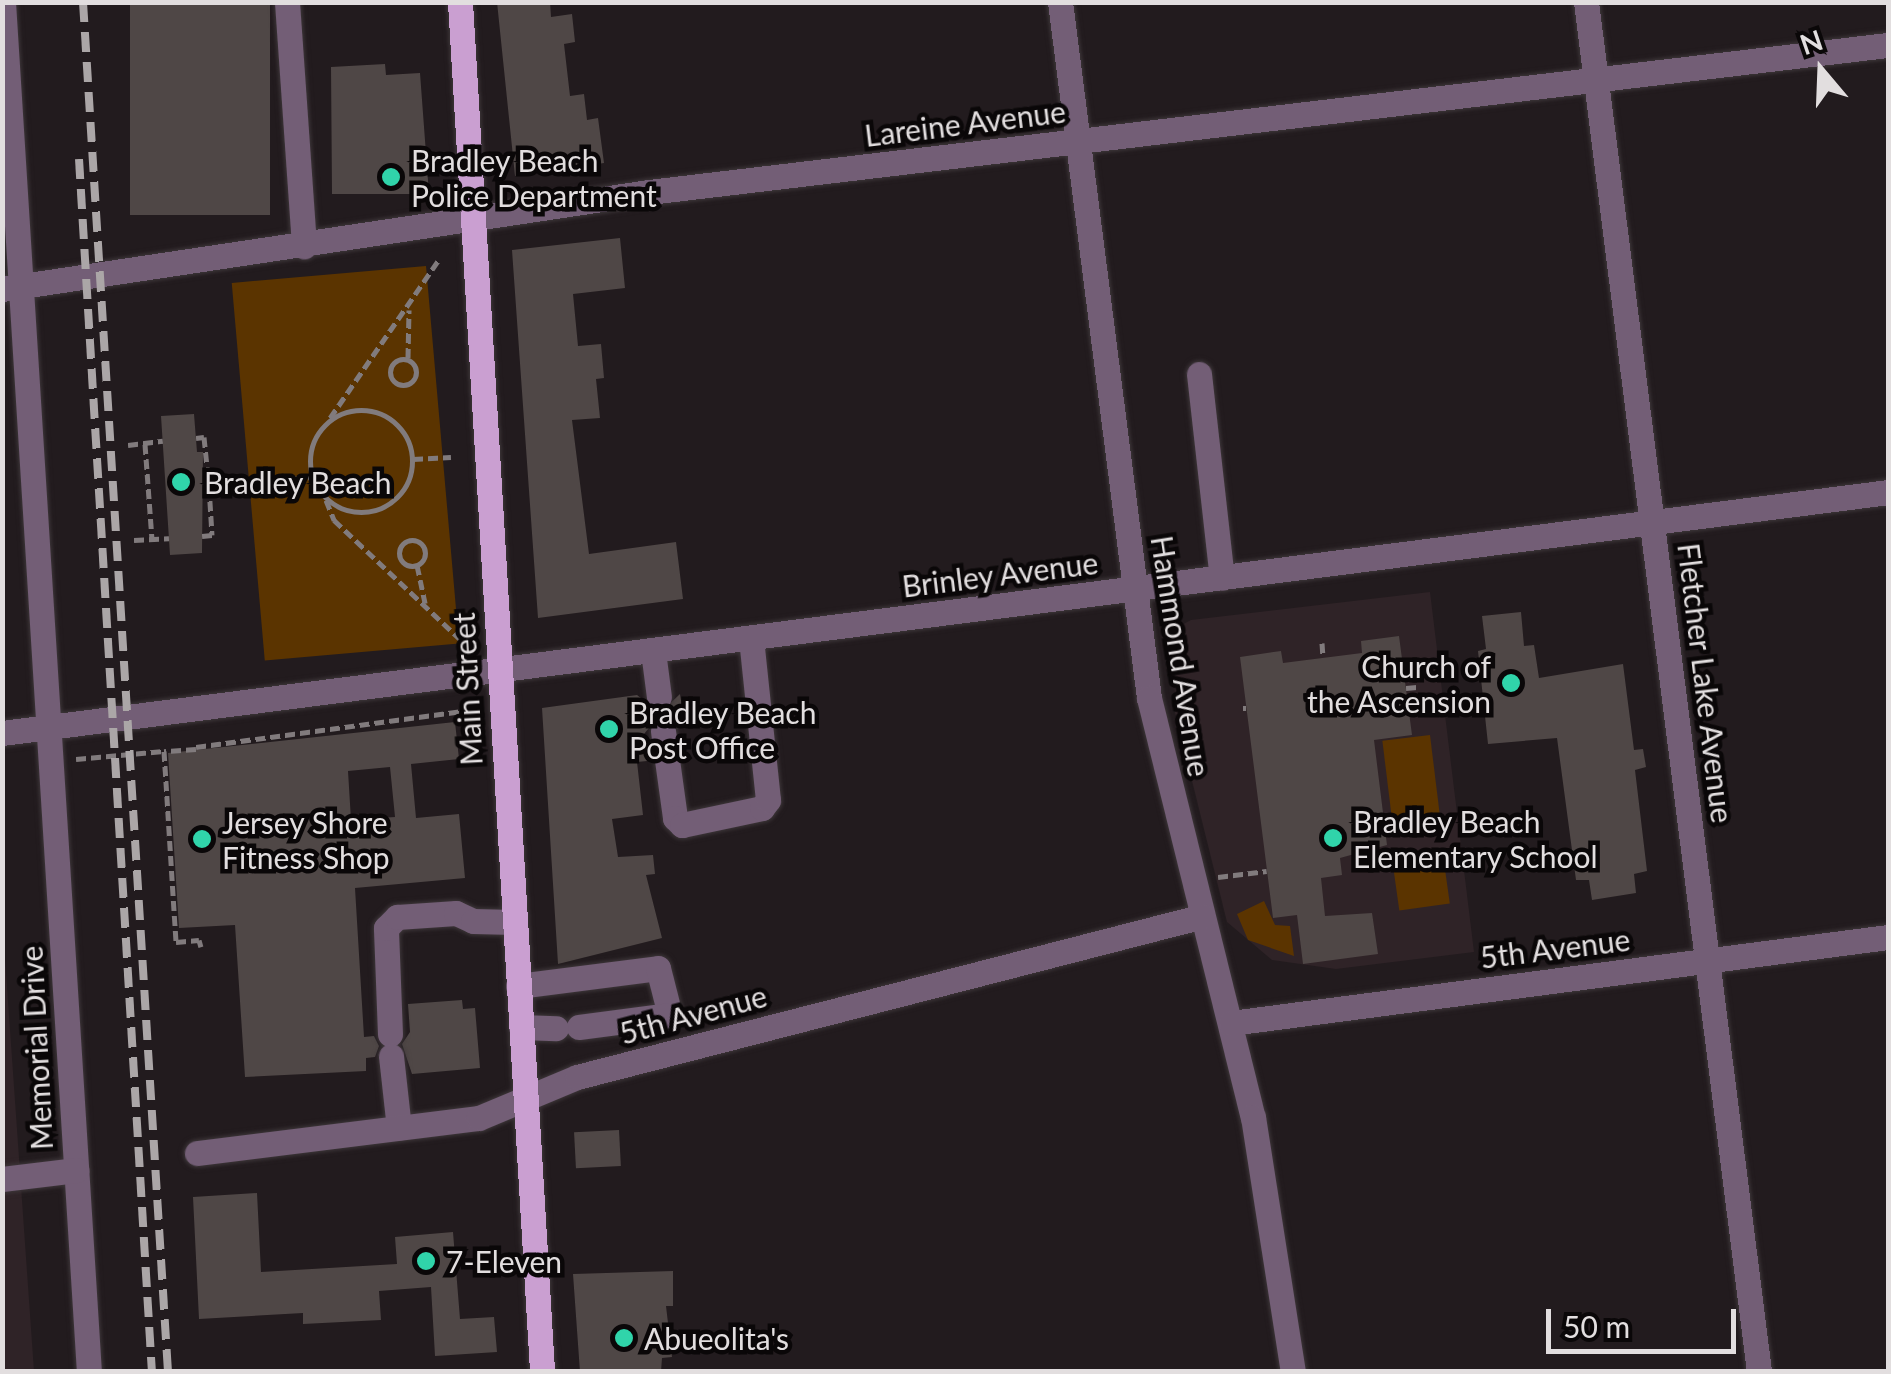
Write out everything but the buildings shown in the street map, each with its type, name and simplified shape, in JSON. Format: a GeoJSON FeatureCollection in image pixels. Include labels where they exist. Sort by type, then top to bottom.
{"type":"FeatureCollection","features":[{"type":"Feature","properties":{"kind":"main road","name":"Main Street"},"geometry":{"type":"LineString","coordinates":[[460,2],[542,1372]]}},
{"type":"Feature","properties":{"kind":"street","name":"Memorial Drive"},"geometry":{"type":"LineString","coordinates":[[3,2],[12,288],[50,728],[89,1372]]}},
{"type":"Feature","properties":{"kind":"street"},"geometry":{"type":"LineString","coordinates":[[287,2],[304,246]]}},
{"type":"Feature","properties":{"kind":"street","name":"Hammond Avenue"},"geometry":{"type":"LineString","coordinates":[[1060,2],[1153,718],[1253,1117],[1293,1372]]}},
{"type":"Feature","properties":{"kind":"street","name":"Fletcher Lake Avenue"},"geometry":{"type":"LineString","coordinates":[[1586,2],[1759,1372]]}},
{"type":"Feature","properties":{"kind":"street","name":"Lareine Avenue"},"geometry":{"type":"LineString","coordinates":[[12,288],[649,192],[1888,45]]}},
{"type":"Feature","properties":{"kind":"street"},"geometry":{"type":"LineString","coordinates":[[1199,374],[1222,578]]}},
{"type":"Feature","properties":{"kind":"street","name":"Brinley Avenue"},"geometry":{"type":"LineString","coordinates":[[2,734],[1888,492]]}},
{"type":"Feature","properties":{"kind":"street"},"geometry":{"type":"LineString","coordinates":[[663,731],[675,818],[682,825],[762,808],[768,800],[751,638]]}},
{"type":"Feature","properties":{"kind":"street"},"geometry":{"type":"LineString","coordinates":[[653,651],[659,698]]}},
{"type":"Feature","properties":{"kind":"street"},"geometry":{"type":"LineString","coordinates":[[399,1128],[386,928],[397,917],[456,913],[473,921],[514,922]]}},
{"type":"Feature","properties":{"kind":"street","name":"5th Avenue"},"geometry":{"type":"LineString","coordinates":[[197,1153],[479,1118],[596,1072],[1203,916]]}},
{"type":"Feature","properties":{"kind":"street","name":"5th Avenue"},"geometry":{"type":"LineString","coordinates":[[1231,1023],[1888,937]]}},
{"type":"Feature","properties":{"kind":"street"},"geometry":{"type":"LineString","coordinates":[[518,986],[658,968],[670,1016],[568,1027],[520,1027]]}},
{"type":"Feature","properties":{"kind":"street"},"geometry":{"type":"LineString","coordinates":[[2,1179],[76,1170]]}},
{"type":"Feature","properties":{"kind":"path"},"geometry":{"type":"LineString","coordinates":[[440,258],[410,307],[325,425],[311,449],[312,477],[334,520],[462,642]]}},
{"type":"Feature","properties":{"kind":"path"},"geometry":{"type":"LineString","coordinates":[[408,360],[392,365],[398,384],[416,377],[408,360],[410,307]]}},
{"type":"Feature","properties":{"kind":"path"},"geometry":{"type":"LineString","coordinates":[[324,498],[338,508],[373,511],[402,492],[413,460],[410,443],[388,417],[355,410],[325,425]]}},
{"type":"Feature","properties":{"kind":"path"},"geometry":{"type":"LineString","coordinates":[[196,438],[204,437],[209,486],[212,535],[202,536]]}},
{"type":"Feature","properties":{"kind":"path"},"geometry":{"type":"LineString","coordinates":[[128,445],[163,441]]}},
{"type":"Feature","properties":{"kind":"path"},"geometry":{"type":"LineString","coordinates":[[145,444],[152,539]]}},
{"type":"Feature","properties":{"kind":"path"},"geometry":{"type":"LineString","coordinates":[[413,460],[451,456]]}},
{"type":"Feature","properties":{"kind":"path"},"geometry":{"type":"LineString","coordinates":[[248,483],[312,477]]}},
{"type":"Feature","properties":{"kind":"path"},"geometry":{"type":"LineString","coordinates":[[149,490],[162,489]]}},
{"type":"Feature","properties":{"kind":"path"},"geometry":{"type":"LineString","coordinates":[[134,540],[169,538]]}},
{"type":"Feature","properties":{"kind":"path"},"geometry":{"type":"LineString","coordinates":[[417,565],[399,556],[407,540],[424,548],[417,565],[426,606]]}},
{"type":"Feature","properties":{"kind":"path"},"geometry":{"type":"LineString","coordinates":[[1322,642],[1323,657]]}},
{"type":"Feature","properties":{"kind":"path"},"geometry":{"type":"LineString","coordinates":[[1406,688],[1416,687]]}},
{"type":"Feature","properties":{"kind":"path"},"geometry":{"type":"LineString","coordinates":[[76,759],[196,749],[463,711],[465,698]]}},
{"type":"Feature","properties":{"kind":"path"},"geometry":{"type":"LineString","coordinates":[[164,751],[176,942],[199,940],[201,947]]}},
{"type":"Feature","properties":{"kind":"path"},"geometry":{"type":"LineString","coordinates":[[1211,874],[1267,871]]}},
{"type":"Feature","properties":{"kind":"shaded area"},"geometry":{"type":"Polygon","coordinates":[[[426,266],[459,644],[265,661],[232,283],[426,266]]]}},
{"type":"Feature","properties":{"kind":"shaded area","name":"Bradley Beach Elementary School"},"geometry":{"type":"Polygon","coordinates":[[[1430,592],[1474,952],[1336,969],[1272,960],[1227,922],[1175,712],[1174,629],[1191,620],[1430,592]]]}},
{"type":"Feature","properties":{"kind":"shaded area"},"geometry":{"type":"Polygon","coordinates":[[[1430,735],[1441,824],[1393,830],[1382,741],[1430,735]]]}},
{"type":"Feature","properties":{"kind":"shaded area"},"geometry":{"type":"Polygon","coordinates":[[[1443,855],[1450,904],[1399,911],[1392,862],[1443,855]]]}},
{"type":"Feature","properties":{"kind":"shaded area"},"geometry":{"type":"Polygon","coordinates":[[[1264,901],[1275,925],[1290,926],[1294,956],[1248,940],[1237,914],[1264,901]]]}},
{"type":"Feature","properties":{"kind":"shaded area"},"geometry":{"type":"Polygon","coordinates":[[[3,930],[34,1371],[3,1371],[3,930]]]}},
{"type":"Feature","properties":{"kind":"railway"},"geometry":{"type":"LineString","coordinates":[[83,2],[168,1372]]}},
{"type":"Feature","properties":{"kind":"railway"},"geometry":{"type":"LineString","coordinates":[[79,159],[152,1372]]}},
{"type":"Feature","properties":{"kind":"place","name":"Bradley Beach Police Department"},"geometry":{"type":"Point","coordinates":[391,177]}},
{"type":"Feature","properties":{"kind":"place","name":"Bradley Beach"},"geometry":{"type":"Point","coordinates":[181,482]}},
{"type":"Feature","properties":{"kind":"place","name":"Church of the Ascension"},"geometry":{"type":"Point","coordinates":[1511,683]}},
{"type":"Feature","properties":{"kind":"place","name":"Bradley Beach Post Office"},"geometry":{"type":"Point","coordinates":[609,729]}},
{"type":"Feature","properties":{"kind":"place","name":"Bradley Beach Elementary School"},"geometry":{"type":"Point","coordinates":[1333,838]}},
{"type":"Feature","properties":{"kind":"place","name":"Jersey Shore Fitness Shop"},"geometry":{"type":"Point","coordinates":[202,839]}},
{"type":"Feature","properties":{"kind":"place","name":"7-Eleven"},"geometry":{"type":"Point","coordinates":[426,1261]}},
{"type":"Feature","properties":{"kind":"place","name":"Abueolita's"},"geometry":{"type":"Point","coordinates":[624,1338]}}]}
